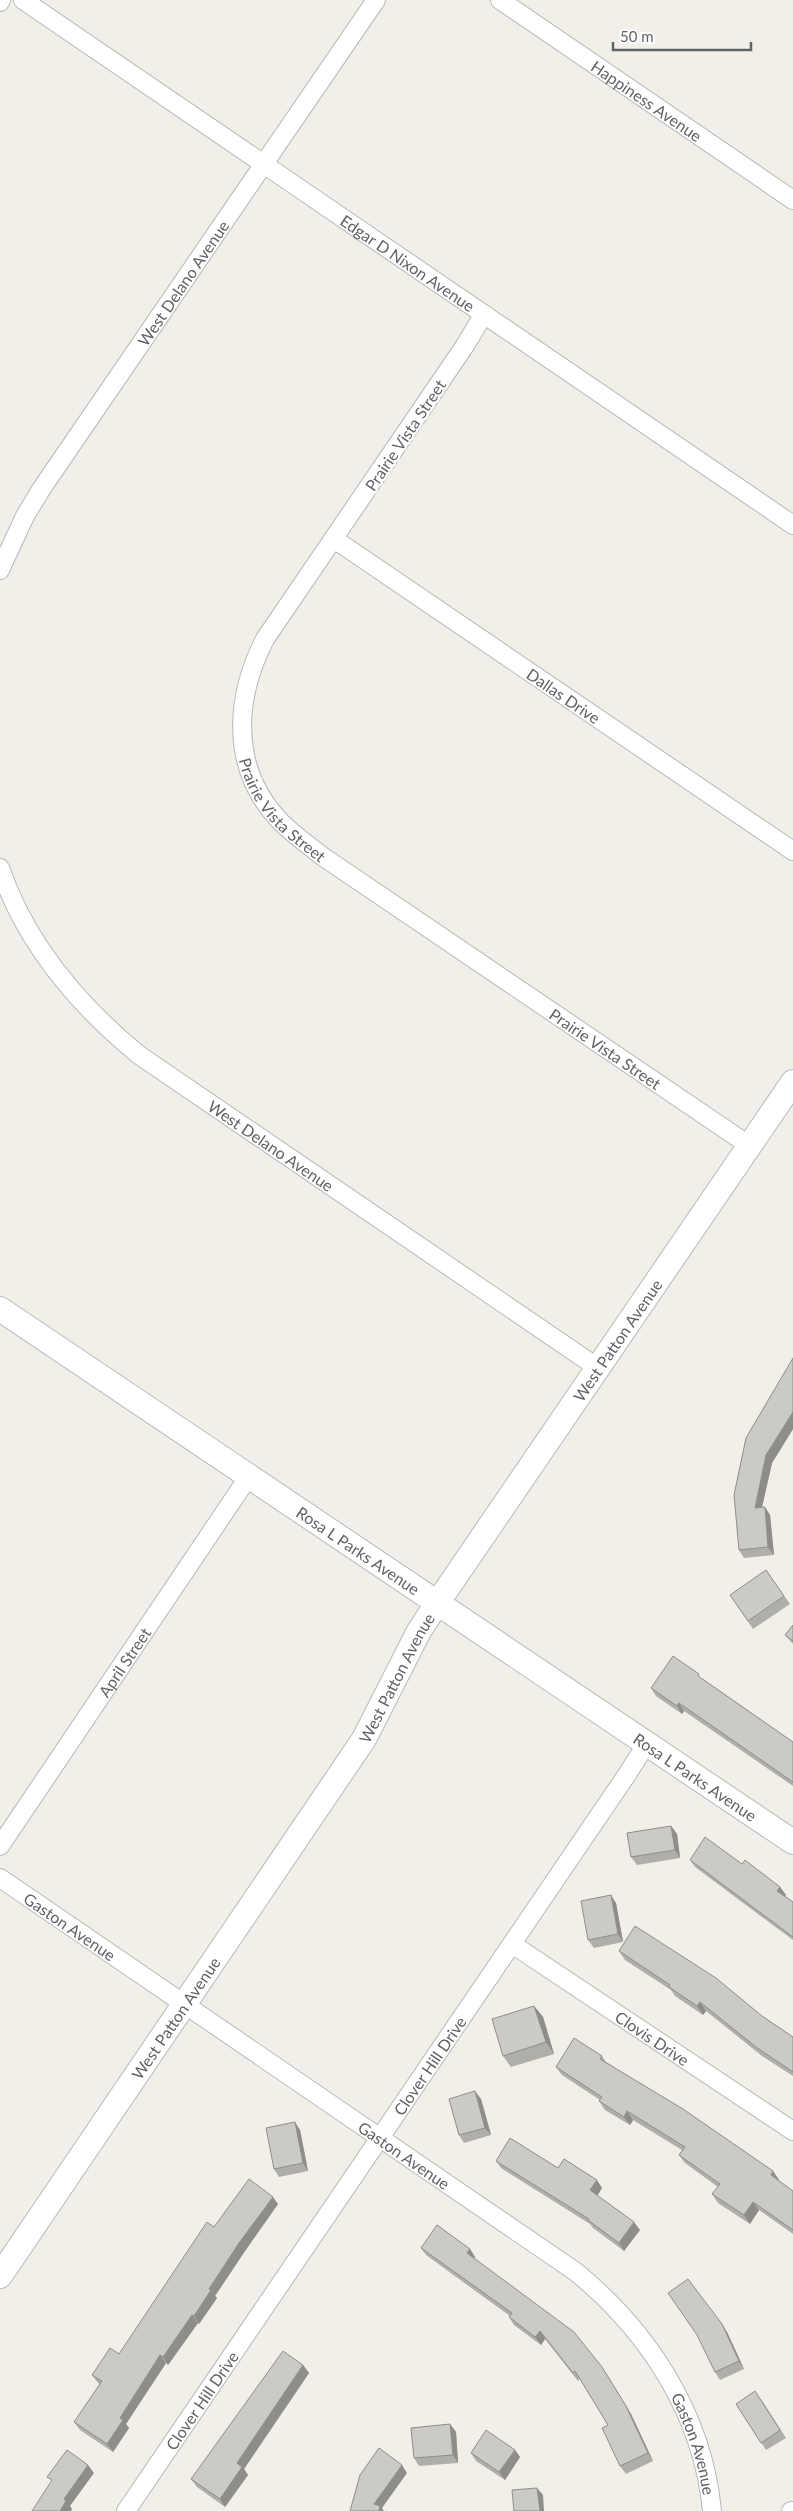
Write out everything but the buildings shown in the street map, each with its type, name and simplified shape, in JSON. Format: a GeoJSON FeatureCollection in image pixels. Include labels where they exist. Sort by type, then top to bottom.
{"type":"FeatureCollection","features":[{"type":"Feature","properties":{"kind":"street","name":"Edgar D Nixon Avenue"},"geometry":{"type":"LineString","coordinates":[[23,0],[793,525]]}},
{"type":"Feature","properties":{"kind":"street","name":"West Delano Avenue"},"geometry":{"type":"LineString","coordinates":[[0,570],[25,516],[42,488],[376,0]]}},
{"type":"Feature","properties":{"kind":"street","name":"Happiness Avenue"},"geometry":{"type":"LineString","coordinates":[[500,0],[793,200]]}},
{"type":"Feature","properties":{"kind":"street","name":"Prairie Vista Street"},"geometry":{"type":"LineString","coordinates":[[484,314],[265,639],[254,660],[246,688],[241,723],[248,762],[261,793],[276,817],[322,856],[750,1146]]}},
{"type":"Feature","properties":{"kind":"street","name":"Dallas Drive"},"geometry":{"type":"LineString","coordinates":[[334,539],[793,851]]}},
{"type":"Feature","properties":{"kind":"street","name":"West Delano Avenue"},"geometry":{"type":"LineString","coordinates":[[0,868],[27,928],[64,982],[106,1028],[132,1050],[170,1078],[598,1368]]}},
{"type":"Feature","properties":{"kind":"street","name":"West Patton Avenue"},"geometry":{"type":"LineString","coordinates":[[0,2276],[364,1739],[419,1631],[438,1602],[793,1082]]}},
{"type":"Feature","properties":{"kind":"street","name":"Rosa L Parks Avenue"},"geometry":{"type":"LineString","coordinates":[[0,1309],[793,1842]]}},
{"type":"Feature","properties":{"kind":"street","name":"April Street"},"geometry":{"type":"LineString","coordinates":[[0,1846],[249,1476]]}},
{"type":"Feature","properties":{"kind":"street","name":"Clover Hill Drive"},"geometry":{"type":"LineString","coordinates":[[126,2511],[647,1743]]}},
{"type":"Feature","properties":{"kind":"street","name":"Gaston Avenue"},"geometry":{"type":"LineString","coordinates":[[0,1878],[380,2136],[576,2272],[605,2296],[628,2319],[664,2370],[688,2417],[707,2473],[712,2511]]}},
{"type":"Feature","properties":{"kind":"street","name":"Clovis Drive"},"geometry":{"type":"LineString","coordinates":[[512,1944],[793,2131]]}}]}
